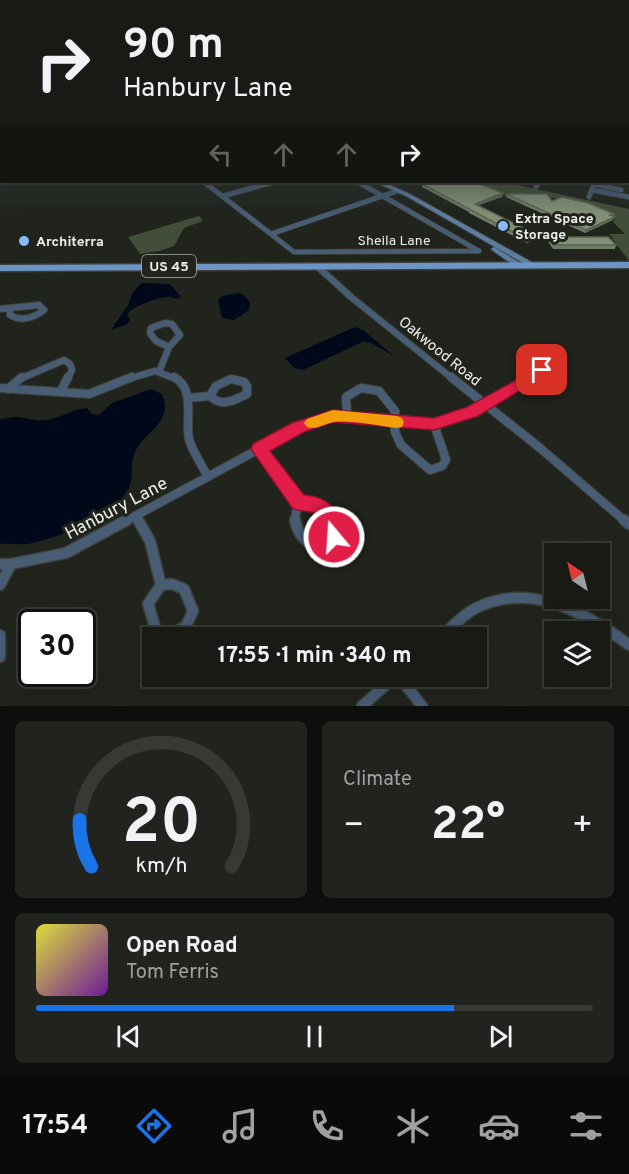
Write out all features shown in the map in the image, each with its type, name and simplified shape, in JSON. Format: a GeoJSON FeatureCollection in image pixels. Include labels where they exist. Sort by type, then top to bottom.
{"type":"FeatureCollection","features":[{"type":"Feature","properties":{"kind":"main road"},"geometry":{"type":"LineString","coordinates":[[381,183],[418,200],[533,265]]}},
{"type":"Feature","properties":{"kind":"main road"},"geometry":{"type":"LineString","coordinates":[[396,191],[402,198],[519,265]]}},
{"type":"Feature","properties":{"kind":"main road","name":"US 45"},"geometry":{"type":"LineString","coordinates":[[0,268],[629,265]]}},
{"type":"Feature","properties":{"kind":"main road"},"geometry":{"type":"LineString","coordinates":[[0,276],[26,267]]}},
{"type":"Feature","properties":{"kind":"street"},"geometry":{"type":"LineString","coordinates":[[205,183],[271,234],[396,191]]}},
{"type":"Feature","properties":{"kind":"street"},"geometry":{"type":"LineString","coordinates":[[223,196],[270,183]]}},
{"type":"Feature","properties":{"kind":"street"},"geometry":{"type":"LineString","coordinates":[[360,183],[383,196]]}},
{"type":"Feature","properties":{"kind":"street"},"geometry":{"type":"LineString","coordinates":[[536,187],[538,183]]}},
{"type":"Feature","properties":{"kind":"street"},"geometry":{"type":"LineString","coordinates":[[620,192],[624,183]]}},
{"type":"Feature","properties":{"kind":"street"},"geometry":{"type":"LineString","coordinates":[[589,197],[592,190],[620,192],[629,197]]}},
{"type":"Feature","properties":{"kind":"street","name":"Sheila Lane"},"geometry":{"type":"LineString","coordinates":[[271,234],[294,252],[479,251],[383,196]]}},
{"type":"Feature","properties":{"kind":"street","name":"Oakwood Road"},"geometry":{"type":"LineString","coordinates":[[318,267],[351,297],[629,524]]}},
{"type":"Feature","properties":{"kind":"street"},"geometry":{"type":"LineString","coordinates":[[0,309],[39,305],[44,310],[35,317],[16,319],[10,315],[10,309]]}},
{"type":"Feature","properties":{"kind":"street"},"geometry":{"type":"LineString","coordinates":[[159,372],[169,346]]}},
{"type":"Feature","properties":{"kind":"street"},"geometry":{"type":"LineString","coordinates":[[4,388],[24,375],[64,360],[70,364],[72,370],[61,391]]}},
{"type":"Feature","properties":{"kind":"street","name":"Hanbury Lane"},"geometry":{"type":"LineString","coordinates":[[6,564],[66,553],[298,428],[333,416],[434,424],[486,405],[542,370],[555,370]]}},
{"type":"Feature","properties":{"kind":"street"},"geometry":{"type":"LineString","coordinates":[[4,388],[89,394],[137,375],[159,372],[179,380],[188,398],[189,439],[208,477]]}},
{"type":"Feature","properties":{"kind":"street"},"geometry":{"type":"LineString","coordinates":[[188,398],[210,396],[219,404],[227,403],[247,394],[248,387],[246,382],[240,379],[231,379],[216,386],[210,396]]}},
{"type":"Feature","properties":{"kind":"street"},"geometry":{"type":"LineString","coordinates":[[347,416],[346,398],[361,388],[379,391],[395,411],[393,422],[398,441],[414,460],[430,470],[439,468],[446,460],[447,454],[434,424]]}},
{"type":"Feature","properties":{"kind":"street"},"geometry":{"type":"LineString","coordinates":[[259,449],[300,503],[322,507],[334,522],[334,537],[324,544],[316,545],[305,539],[295,525],[294,518],[300,503]]}},
{"type":"Feature","properties":{"kind":"street"},"geometry":{"type":"LineString","coordinates":[[136,517],[142,523],[153,547],[161,585],[148,604],[156,630],[168,636],[178,633],[188,624],[194,608],[186,590],[180,585],[161,585]]}},
{"type":"Feature","properties":{"kind":"street"},"geometry":{"type":"LineString","coordinates":[[0,585],[6,564]]}},
{"type":"Feature","properties":{"kind":"street"},"geometry":{"type":"LineString","coordinates":[[454,627],[477,608],[498,600],[532,597],[555,602],[586,615],[629,645]]}},
{"type":"Feature","properties":{"kind":"street"},"geometry":{"type":"LineString","coordinates":[[0,635],[0,657]]}},
{"type":"Feature","properties":{"kind":"street"},"geometry":{"type":"LineString","coordinates":[[362,706],[385,687]]}},
{"type":"Feature","properties":{"kind":"street"},"geometry":{"type":"LineString","coordinates":[[407,687],[422,706]]}},
{"type":"Feature","properties":{"kind":"green space"},"geometry":{"type":"Polygon","coordinates":[[[477,183],[508,183],[629,209],[629,261],[609,234],[625,234],[613,222],[616,217],[583,203],[548,197],[506,196],[477,183]]]}},
{"type":"Feature","properties":{"kind":"green space"},"geometry":{"type":"Polygon","coordinates":[[[199,216],[203,221],[184,228],[174,246],[159,251],[140,254],[128,237],[199,216]]]}},
{"type":"Feature","properties":{"kind":"water"},"geometry":{"type":"Polygon","coordinates":[[[141,283],[170,284],[181,297],[162,298],[140,305],[127,314],[130,320],[127,324],[111,330],[128,305],[132,294],[141,283]]]}},
{"type":"Feature","properties":{"kind":"water"},"geometry":{"type":"Polygon","coordinates":[[[239,293],[245,296],[250,303],[249,310],[234,320],[222,318],[218,300],[222,296],[239,293]]]}},
{"type":"Feature","properties":{"kind":"water"},"geometry":{"type":"Polygon","coordinates":[[[355,327],[363,330],[394,356],[364,341],[303,370],[294,368],[285,358],[355,327]]]}},
{"type":"Feature","properties":{"kind":"water"},"geometry":{"type":"Polygon","coordinates":[[[151,389],[162,394],[165,404],[164,412],[157,426],[135,452],[129,488],[122,498],[99,516],[54,537],[27,544],[0,544],[0,419],[17,417],[36,420],[51,419],[87,408],[92,414],[99,415],[112,403],[151,389]]]}},
{"type":"Feature","properties":{"kind":"building"},"geometry":{"type":"Polygon","coordinates":[[[477,183],[503,193],[475,204],[538,235],[528,240],[422,184],[477,183]]]}},
{"type":"Feature","properties":{"kind":"building"},"geometry":{"type":"Polygon","coordinates":[[[507,194],[547,194],[552,201],[562,197],[588,203],[614,214],[610,215],[615,217],[586,230],[507,194]]]}},
{"type":"Feature","properties":{"kind":"building"},"geometry":{"type":"Polygon","coordinates":[[[548,237],[608,237],[616,245],[554,245],[548,237]]]}},
{"type":"Feature","properties":{"kind":"slow traffic"},"geometry":{"type":"LineString","coordinates":[[312,423],[333,416],[397,422]]}},
{"type":"Feature","properties":{"kind":"place","name":"Extra Space Storage"},"geometry":{"type":"Point","coordinates":[503,226]}},
{"type":"Feature","properties":{"kind":"place","name":"Architerra"},"geometry":{"type":"Point","coordinates":[24,241]}},
{"type":"Feature","properties":{"kind":"route"},"geometry":{"type":"LineString","coordinates":[[334,537],[334,522],[322,507],[300,503],[259,449],[298,428],[333,416],[434,424],[473,412],[542,370]]}}]}
